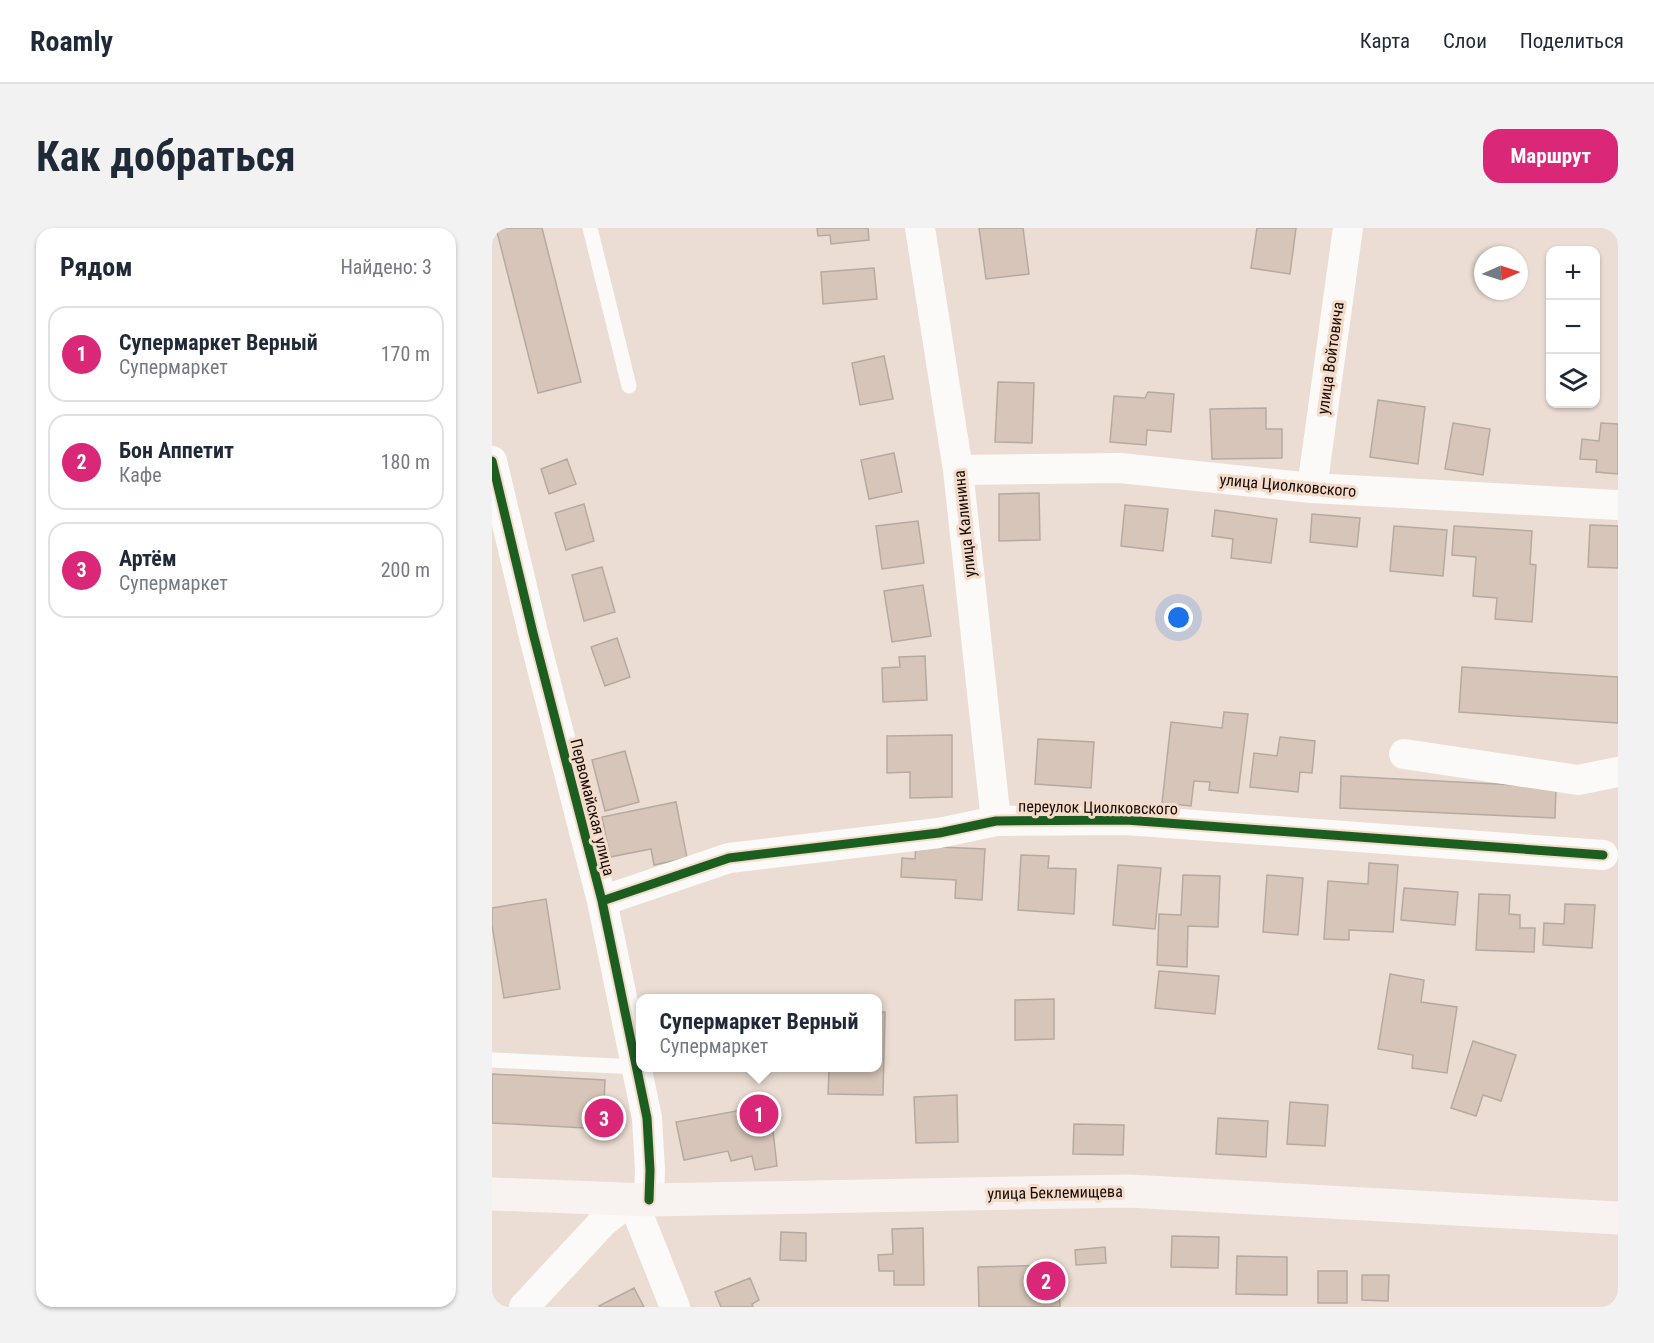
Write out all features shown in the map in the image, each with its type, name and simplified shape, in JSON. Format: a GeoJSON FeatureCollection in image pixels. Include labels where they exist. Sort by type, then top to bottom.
{"type":"FeatureCollection","features":[{"type":"Feature","properties":{"kind":"main road","name":"улица Беклемищева"},"geometry":{"type":"LineString","coordinates":[[492,1194],[640,1200],[1129,1191],[1618,1218]]}},
{"type":"Feature","properties":{"kind":"street","name":"улица Калинина"},"geometry":{"type":"LineString","coordinates":[[920,228],[958,470],[996,821]]}},
{"type":"Feature","properties":{"kind":"street","name":"улица Войтовича"},"geometry":{"type":"LineString","coordinates":[[1312,488],[1348,228]]}},
{"type":"Feature","properties":{"kind":"street","name":"Первомайская улица"},"geometry":{"type":"LineString","coordinates":[[492,461],[602,901],[636,1062]]}},
{"type":"Feature","properties":{"kind":"street","name":"улица Циолковского"},"geometry":{"type":"LineString","coordinates":[[958,470],[1120,468],[1312,488],[1618,505]]}},
{"type":"Feature","properties":{"kind":"street"},"geometry":{"type":"LineString","coordinates":[[1404,754],[1578,780],[1618,772]]}},
{"type":"Feature","properties":{"kind":"street","name":"переулок Циолковского"},"geometry":{"type":"LineString","coordinates":[[602,901],[729,858],[939,833],[996,821],[1126,820],[1603,855]]}},
{"type":"Feature","properties":{"kind":"street","name":"Первомайская улица"},"geometry":{"type":"LineString","coordinates":[[638,1072],[646,1118],[650,1170],[640,1200]]}},
{"type":"Feature","properties":{"kind":"street"},"geometry":{"type":"LineString","coordinates":[[524,1307],[603,1222],[640,1200],[675,1307]]}},
{"type":"Feature","properties":{"kind":"lane"},"geometry":{"type":"LineString","coordinates":[[590,228],[629,386]]}},
{"type":"Feature","properties":{"kind":"lane"},"geometry":{"type":"LineString","coordinates":[[492,1060],[636,1067]]}},
{"type":"Feature","properties":{"kind":"building"},"geometry":{"type":"Polygon","coordinates":[[[496,228],[542,228],[581,382],[538,393],[496,228]]]}},
{"type":"Feature","properties":{"kind":"building"},"geometry":{"type":"Polygon","coordinates":[[[817,228],[868,228],[869,240],[831,244],[830,235],[818,236],[817,228]]]}},
{"type":"Feature","properties":{"kind":"building"},"geometry":{"type":"Polygon","coordinates":[[[979,228],[1023,228],[1029,274],[986,279],[979,228]]]}},
{"type":"Feature","properties":{"kind":"building"},"geometry":{"type":"Polygon","coordinates":[[[1257,228],[1296,228],[1290,274],[1251,268],[1257,228]]]}},
{"type":"Feature","properties":{"kind":"building"},"geometry":{"type":"Polygon","coordinates":[[[874,268],[877,299],[823,304],[821,272],[874,268]]]}},
{"type":"Feature","properties":{"kind":"building"},"geometry":{"type":"Polygon","coordinates":[[[884,356],[893,399],[860,405],[852,363],[884,356]]]}},
{"type":"Feature","properties":{"kind":"building"},"geometry":{"type":"Polygon","coordinates":[[[998,382],[1034,383],[1032,443],[995,442],[998,382]]]}},
{"type":"Feature","properties":{"kind":"building"},"geometry":{"type":"Polygon","coordinates":[[[1148,392],[1174,394],[1171,432],[1147,430],[1146,445],[1110,442],[1114,396],[1145,398],[1148,392]]]}},
{"type":"Feature","properties":{"kind":"building"},"geometry":{"type":"Polygon","coordinates":[[[1378,400],[1425,407],[1418,464],[1370,457],[1378,400]]]}},
{"type":"Feature","properties":{"kind":"building"},"geometry":{"type":"Polygon","coordinates":[[[1266,408],[1266,429],[1282,429],[1282,458],[1212,459],[1210,409],[1266,408]]]}},
{"type":"Feature","properties":{"kind":"building"},"geometry":{"type":"Polygon","coordinates":[[[1453,423],[1490,429],[1483,475],[1445,469],[1453,423]]]}},
{"type":"Feature","properties":{"kind":"building"},"geometry":{"type":"Polygon","coordinates":[[[1601,423],[1618,424],[1618,474],[1596,472],[1597,460],[1580,459],[1582,439],[1599,441],[1601,423]]]}},
{"type":"Feature","properties":{"kind":"building"},"geometry":{"type":"Polygon","coordinates":[[[894,453],[902,492],[869,499],[861,460],[894,453]]]}},
{"type":"Feature","properties":{"kind":"building"},"geometry":{"type":"Polygon","coordinates":[[[567,459],[576,484],[549,494],[541,469],[567,459]]]}},
{"type":"Feature","properties":{"kind":"building"},"geometry":{"type":"Polygon","coordinates":[[[1039,493],[1040,540],[999,541],[999,494],[1039,493]]]}},
{"type":"Feature","properties":{"kind":"building"},"geometry":{"type":"Polygon","coordinates":[[[584,504],[594,541],[566,550],[555,513],[584,504]]]}},
{"type":"Feature","properties":{"kind":"building"},"geometry":{"type":"Polygon","coordinates":[[[1125,505],[1168,509],[1163,551],[1121,546],[1125,505]]]}},
{"type":"Feature","properties":{"kind":"building"},"geometry":{"type":"Polygon","coordinates":[[[1215,510],[1277,519],[1271,563],[1231,558],[1233,539],[1212,536],[1215,510]]]}},
{"type":"Feature","properties":{"kind":"building"},"geometry":{"type":"Polygon","coordinates":[[[1312,514],[1360,518],[1357,547],[1310,542],[1312,514]]]}},
{"type":"Feature","properties":{"kind":"building"},"geometry":{"type":"Polygon","coordinates":[[[918,521],[924,563],[882,569],[876,526],[918,521]]]}},
{"type":"Feature","properties":{"kind":"building"},"geometry":{"type":"Polygon","coordinates":[[[1590,525],[1618,526],[1618,568],[1588,567],[1590,525]]]}},
{"type":"Feature","properties":{"kind":"building"},"geometry":{"type":"Polygon","coordinates":[[[1394,526],[1447,530],[1443,576],[1390,571],[1394,526]]]}},
{"type":"Feature","properties":{"kind":"building"},"geometry":{"type":"Polygon","coordinates":[[[1454,526],[1532,531],[1530,564],[1536,565],[1532,622],[1495,619],[1497,598],[1473,596],[1476,557],[1452,555],[1454,526]]]}},
{"type":"Feature","properties":{"kind":"building"},"geometry":{"type":"Polygon","coordinates":[[[602,567],[615,612],[584,621],[572,575],[602,567]]]}},
{"type":"Feature","properties":{"kind":"building"},"geometry":{"type":"Polygon","coordinates":[[[923,585],[931,636],[892,642],[884,591],[923,585]]]}},
{"type":"Feature","properties":{"kind":"building"},"geometry":{"type":"Polygon","coordinates":[[[617,638],[630,677],[605,686],[591,647],[617,638]]]}},
{"type":"Feature","properties":{"kind":"building"},"geometry":{"type":"Polygon","coordinates":[[[925,656],[927,700],[883,702],[882,668],[900,667],[899,657],[925,656]]]}},
{"type":"Feature","properties":{"kind":"building"},"geometry":{"type":"Polygon","coordinates":[[[1462,667],[1618,677],[1618,723],[1459,712],[1462,667]]]}},
{"type":"Feature","properties":{"kind":"building"},"geometry":{"type":"Polygon","coordinates":[[[1224,712],[1248,714],[1238,793],[1209,790],[1210,782],[1194,781],[1191,806],[1162,803],[1171,722],[1222,728],[1224,712]]]}},
{"type":"Feature","properties":{"kind":"building"},"geometry":{"type":"Polygon","coordinates":[[[952,735],[952,797],[910,798],[910,772],[887,773],[887,736],[952,735]]]}},
{"type":"Feature","properties":{"kind":"building"},"geometry":{"type":"Polygon","coordinates":[[[1280,737],[1315,741],[1312,773],[1300,772],[1298,792],[1250,787],[1254,753],[1277,756],[1280,737]]]}},
{"type":"Feature","properties":{"kind":"building"},"geometry":{"type":"Polygon","coordinates":[[[1038,739],[1094,742],[1091,788],[1035,784],[1038,739]]]}},
{"type":"Feature","properties":{"kind":"building"},"geometry":{"type":"Polygon","coordinates":[[[625,751],[639,802],[605,811],[592,760],[625,751]]]}},
{"type":"Feature","properties":{"kind":"building"},"geometry":{"type":"Polygon","coordinates":[[[1341,776],[1556,787],[1555,818],[1340,808],[1341,776]]]}},
{"type":"Feature","properties":{"kind":"building"},"geometry":{"type":"Polygon","coordinates":[[[676,802],[687,858],[654,865],[651,849],[610,857],[602,817],[676,802]]]}},
{"type":"Feature","properties":{"kind":"building"},"geometry":{"type":"Polygon","coordinates":[[[916,846],[985,849],[982,900],[955,898],[956,880],[901,877],[902,858],[915,859],[916,846]]]}},
{"type":"Feature","properties":{"kind":"building"},"geometry":{"type":"Polygon","coordinates":[[[1021,855],[1049,856],[1048,868],[1076,869],[1074,914],[1018,910],[1021,855]]]}},
{"type":"Feature","properties":{"kind":"building"},"geometry":{"type":"Polygon","coordinates":[[[1369,863],[1398,865],[1393,932],[1349,930],[1349,940],[1324,939],[1328,881],[1368,884],[1369,863]]]}},
{"type":"Feature","properties":{"kind":"building"},"geometry":{"type":"Polygon","coordinates":[[[1118,865],[1161,868],[1155,929],[1113,925],[1118,865]]]}},
{"type":"Feature","properties":{"kind":"building"},"geometry":{"type":"Polygon","coordinates":[[[1183,875],[1220,876],[1218,927],[1188,926],[1187,967],[1157,965],[1159,914],[1181,915],[1183,875]]]}},
{"type":"Feature","properties":{"kind":"building"},"geometry":{"type":"Polygon","coordinates":[[[1267,875],[1303,878],[1298,935],[1263,932],[1267,875]]]}},
{"type":"Feature","properties":{"kind":"building"},"geometry":{"type":"Polygon","coordinates":[[[1404,888],[1458,892],[1455,925],[1401,920],[1404,888]]]}},
{"type":"Feature","properties":{"kind":"building"},"geometry":{"type":"Polygon","coordinates":[[[1479,894],[1510,895],[1509,914],[1520,915],[1520,928],[1535,928],[1534,952],[1476,950],[1479,894]]]}},
{"type":"Feature","properties":{"kind":"building"},"geometry":{"type":"Polygon","coordinates":[[[546,899],[560,989],[504,998],[492,925],[492,908],[546,899]]]}},
{"type":"Feature","properties":{"kind":"building"},"geometry":{"type":"Polygon","coordinates":[[[1565,904],[1595,905],[1592,948],[1543,945],[1544,923],[1564,924],[1565,904]]]}},
{"type":"Feature","properties":{"kind":"building"},"geometry":{"type":"Polygon","coordinates":[[[1159,971],[1219,976],[1215,1014],[1155,1008],[1159,971]]]}},
{"type":"Feature","properties":{"kind":"building"},"geometry":{"type":"Polygon","coordinates":[[[1390,974],[1424,980],[1421,1002],[1457,1007],[1447,1073],[1412,1068],[1413,1055],[1378,1049],[1390,974]]]}},
{"type":"Feature","properties":{"kind":"building"},"geometry":{"type":"Polygon","coordinates":[[[1054,999],[1054,1039],[1015,1040],[1015,1000],[1054,999]]]}},
{"type":"Feature","properties":{"kind":"building"},"geometry":{"type":"Polygon","coordinates":[[[882,1012],[885,1012],[883,1095],[828,1094],[829,1072],[882,1072],[882,1012]]]}},
{"type":"Feature","properties":{"kind":"building"},"geometry":{"type":"Polygon","coordinates":[[[1473,1041],[1516,1055],[1501,1101],[1483,1095],[1476,1116],[1451,1108],[1473,1041]]]}},
{"type":"Feature","properties":{"kind":"building"},"geometry":{"type":"Polygon","coordinates":[[[492,1074],[605,1080],[603,1129],[492,1123],[492,1074]]]}},
{"type":"Feature","properties":{"kind":"building"},"geometry":{"type":"Polygon","coordinates":[[[957,1095],[958,1142],[916,1143],[914,1097],[957,1095]]]}},
{"type":"Feature","properties":{"kind":"building"},"geometry":{"type":"Polygon","coordinates":[[[1290,1102],[1328,1105],[1325,1146],[1287,1144],[1290,1102]]]}},
{"type":"Feature","properties":{"kind":"building"},"geometry":{"type":"Polygon","coordinates":[[[770,1105],[777,1166],[755,1170],[752,1156],[731,1161],[728,1151],[684,1160],[676,1122],[770,1105]]]}},
{"type":"Feature","properties":{"kind":"building"},"geometry":{"type":"Polygon","coordinates":[[[1218,1118],[1268,1121],[1266,1157],[1216,1154],[1218,1118]]]}},
{"type":"Feature","properties":{"kind":"building"},"geometry":{"type":"Polygon","coordinates":[[[1074,1124],[1124,1125],[1123,1155],[1073,1154],[1074,1124]]]}},
{"type":"Feature","properties":{"kind":"building"},"geometry":{"type":"Polygon","coordinates":[[[923,1228],[924,1285],[894,1285],[894,1271],[879,1271],[878,1255],[893,1254],[892,1229],[923,1228]]]}},
{"type":"Feature","properties":{"kind":"building"},"geometry":{"type":"Polygon","coordinates":[[[781,1232],[806,1233],[806,1261],[780,1260],[781,1232]]]}},
{"type":"Feature","properties":{"kind":"building"},"geometry":{"type":"Polygon","coordinates":[[[1172,1236],[1219,1237],[1218,1268],[1171,1267],[1172,1236]]]}},
{"type":"Feature","properties":{"kind":"building"},"geometry":{"type":"Polygon","coordinates":[[[1105,1247],[1106,1263],[1076,1265],[1075,1250],[1105,1247]]]}},
{"type":"Feature","properties":{"kind":"building"},"geometry":{"type":"Polygon","coordinates":[[[1237,1256],[1287,1257],[1287,1295],[1236,1294],[1237,1256]]]}},
{"type":"Feature","properties":{"kind":"building"},"geometry":{"type":"Polygon","coordinates":[[[1058,1265],[1060,1307],[979,1307],[978,1267],[1058,1265]]]}},
{"type":"Feature","properties":{"kind":"building"},"geometry":{"type":"Polygon","coordinates":[[[1318,1271],[1347,1271],[1347,1303],[1318,1303],[1318,1271]]]}},
{"type":"Feature","properties":{"kind":"building"},"geometry":{"type":"Polygon","coordinates":[[[1362,1275],[1389,1275],[1388,1301],[1362,1300],[1362,1275]]]}},
{"type":"Feature","properties":{"kind":"building"},"geometry":{"type":"Polygon","coordinates":[[[750,1278],[759,1300],[752,1304],[753,1307],[721,1307],[715,1292],[750,1278]]]}},
{"type":"Feature","properties":{"kind":"building"},"geometry":{"type":"Polygon","coordinates":[[[634,1288],[644,1307],[599,1306],[634,1288]]]}},
{"type":"Feature","properties":{"kind":"cycle path"},"geometry":{"type":"LineString","coordinates":[[492,461],[533,633],[602,901],[636,1065]]}},
{"type":"Feature","properties":{"kind":"cycle path"},"geometry":{"type":"LineString","coordinates":[[602,901],[729,858],[939,833],[996,821],[1126,820],[1603,855]]}},
{"type":"Feature","properties":{"kind":"cycle path"},"geometry":{"type":"LineString","coordinates":[[637,1072],[647,1118],[649,1200]]}},
{"type":"Feature","properties":{"kind":"place","name":"Супермаркет Верный"},"geometry":{"type":"Point","coordinates":[759,1114]}},
{"type":"Feature","properties":{"kind":"place","name":"Артём"},"geometry":{"type":"Point","coordinates":[604,1118]}},
{"type":"Feature","properties":{"kind":"place","name":"Бон Аппетит"},"geometry":{"type":"Point","coordinates":[1046,1281]}}]}
